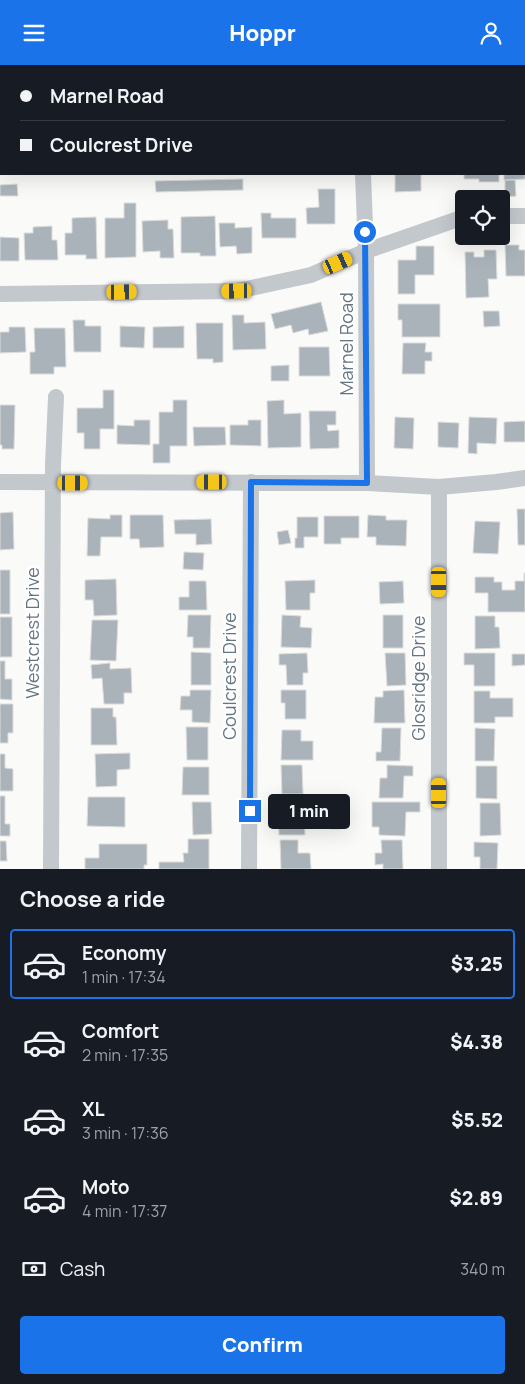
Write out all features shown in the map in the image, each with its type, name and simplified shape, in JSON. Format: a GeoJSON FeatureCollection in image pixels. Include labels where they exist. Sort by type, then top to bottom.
{"type":"FeatureCollection","features":[{"type":"Feature","properties":{"kind":"street","name":"Marnel Road"},"geometry":{"type":"LineString","coordinates":[[363,175],[366,251],[367,483]]}},
{"type":"Feature","properties":{"kind":"street"},"geometry":{"type":"LineString","coordinates":[[510,216],[525,216]]}},
{"type":"Feature","properties":{"kind":"street"},"geometry":{"type":"LineString","coordinates":[[0,294],[237,291],[311,275],[366,251],[455,220]]}},
{"type":"Feature","properties":{"kind":"street","name":"Westcrest Drive"},"geometry":{"type":"LineString","coordinates":[[51,869],[56,397]]}},
{"type":"Feature","properties":{"kind":"street"},"geometry":{"type":"LineString","coordinates":[[0,482],[367,483],[438,487],[525,478]]}},
{"type":"Feature","properties":{"kind":"street","name":"Coulcrest Drive"},"geometry":{"type":"LineString","coordinates":[[249,869],[251,482]]}},
{"type":"Feature","properties":{"kind":"street","name":"Glosridge Drive"},"geometry":{"type":"LineString","coordinates":[[438,487],[439,869]]}},
{"type":"Feature","properties":{"kind":"building"},"geometry":{"type":"Polygon","coordinates":[[[395,175],[421,175],[421,191],[395,192],[395,175]]]}},
{"type":"Feature","properties":{"kind":"building"},"geometry":{"type":"Polygon","coordinates":[[[464,175],[499,175],[499,182],[479,182],[479,179],[464,179],[464,175]]]}},
{"type":"Feature","properties":{"kind":"building"},"geometry":{"type":"Polygon","coordinates":[[[504,175],[525,175],[525,179],[504,180],[504,175]]]}},
{"type":"Feature","properties":{"kind":"building"},"geometry":{"type":"Polygon","coordinates":[[[243,179],[243,190],[156,192],[155,181],[243,179]]]}},
{"type":"Feature","properties":{"kind":"building"},"geometry":{"type":"Polygon","coordinates":[[[505,180],[515,180],[516,196],[510,197],[510,190],[505,190],[505,180]]]}},
{"type":"Feature","properties":{"kind":"building"},"geometry":{"type":"Polygon","coordinates":[[[17,184],[18,196],[0,196],[0,185],[17,184]]]}},
{"type":"Feature","properties":{"kind":"building"},"geometry":{"type":"Polygon","coordinates":[[[318,189],[335,189],[335,224],[307,224],[306,208],[319,207],[318,189]]]}},
{"type":"Feature","properties":{"kind":"building"},"geometry":{"type":"Polygon","coordinates":[[[124,203],[136,203],[136,257],[105,258],[105,218],[124,218],[124,203]]]}},
{"type":"Feature","properties":{"kind":"building"},"geometry":{"type":"Polygon","coordinates":[[[261,213],[271,213],[271,218],[296,218],[296,238],[262,238],[261,213]]]}},
{"type":"Feature","properties":{"kind":"building"},"geometry":{"type":"Polygon","coordinates":[[[215,216],[216,256],[200,256],[200,253],[181,253],[181,217],[215,216]]]}},
{"type":"Feature","properties":{"kind":"building"},"geometry":{"type":"Polygon","coordinates":[[[96,217],[97,259],[86,259],[86,255],[65,255],[65,233],[72,233],[72,218],[96,217]]]}},
{"type":"Feature","properties":{"kind":"building"},"geometry":{"type":"Polygon","coordinates":[[[168,220],[168,229],[173,229],[174,258],[160,258],[160,251],[143,252],[142,221],[168,220]]]}},
{"type":"Feature","properties":{"kind":"building"},"geometry":{"type":"Polygon","coordinates":[[[219,223],[235,223],[235,228],[252,227],[252,253],[237,254],[236,246],[220,247],[219,223]]]}},
{"type":"Feature","properties":{"kind":"building"},"geometry":{"type":"Polygon","coordinates":[[[52,226],[52,240],[57,240],[58,260],[25,260],[24,233],[33,233],[33,227],[52,226]]]}},
{"type":"Feature","properties":{"kind":"building"},"geometry":{"type":"Polygon","coordinates":[[[0,237],[19,238],[19,261],[0,261],[0,237]]]}},
{"type":"Feature","properties":{"kind":"building"},"geometry":{"type":"Polygon","coordinates":[[[505,245],[519,245],[519,250],[525,250],[525,276],[506,276],[505,245]]]}},
{"type":"Feature","properties":{"kind":"building"},"geometry":{"type":"Polygon","coordinates":[[[416,246],[434,246],[434,275],[415,275],[415,294],[398,294],[398,260],[416,260],[416,246]]]}},
{"type":"Feature","properties":{"kind":"building"},"geometry":{"type":"Polygon","coordinates":[[[484,250],[496,250],[497,279],[488,279],[489,297],[466,298],[465,252],[474,252],[474,257],[484,257],[484,250]]]}},
{"type":"Feature","properties":{"kind":"building"},"geometry":{"type":"Polygon","coordinates":[[[321,302],[328,331],[309,335],[308,329],[293,333],[291,325],[275,329],[271,314],[321,302]]]}},
{"type":"Feature","properties":{"kind":"building"},"geometry":{"type":"Polygon","coordinates":[[[398,304],[440,304],[440,337],[402,337],[402,320],[398,320],[398,304]]]}},
{"type":"Feature","properties":{"kind":"building"},"geometry":{"type":"Polygon","coordinates":[[[483,311],[499,311],[500,326],[484,327],[483,311]]]}},
{"type":"Feature","properties":{"kind":"building"},"geometry":{"type":"Polygon","coordinates":[[[232,315],[244,315],[244,323],[265,322],[266,349],[233,350],[232,315]]]}},
{"type":"Feature","properties":{"kind":"building"},"geometry":{"type":"Polygon","coordinates":[[[73,320],[85,320],[85,326],[101,326],[101,352],[74,352],[73,320]]]}},
{"type":"Feature","properties":{"kind":"building"},"geometry":{"type":"Polygon","coordinates":[[[196,323],[223,323],[223,362],[213,363],[213,359],[197,359],[196,323]]]}},
{"type":"Feature","properties":{"kind":"building"},"geometry":{"type":"Polygon","coordinates":[[[120,326],[145,327],[144,348],[120,347],[120,326]]]}},
{"type":"Feature","properties":{"kind":"building"},"geometry":{"type":"Polygon","coordinates":[[[184,326],[184,348],[153,348],[153,327],[184,326]]]}},
{"type":"Feature","properties":{"kind":"building"},"geometry":{"type":"Polygon","coordinates":[[[9,327],[25,327],[26,352],[0,353],[0,332],[9,332],[9,327]]]}},
{"type":"Feature","properties":{"kind":"building"},"geometry":{"type":"Polygon","coordinates":[[[34,328],[65,328],[66,367],[54,367],[54,374],[30,374],[30,352],[35,352],[34,328]]]}},
{"type":"Feature","properties":{"kind":"building"},"geometry":{"type":"Polygon","coordinates":[[[403,343],[426,343],[425,352],[432,352],[432,361],[425,361],[425,374],[402,374],[403,343]]]}},
{"type":"Feature","properties":{"kind":"building"},"geometry":{"type":"Polygon","coordinates":[[[299,347],[329,347],[330,376],[299,376],[299,347]]]}},
{"type":"Feature","properties":{"kind":"building"},"geometry":{"type":"Polygon","coordinates":[[[289,365],[289,381],[271,381],[271,366],[289,365]]]}},
{"type":"Feature","properties":{"kind":"building"},"geometry":{"type":"Polygon","coordinates":[[[103,390],[114,390],[114,429],[100,429],[100,449],[84,449],[84,433],[77,433],[77,408],[103,408],[103,390]]]}},
{"type":"Feature","properties":{"kind":"building"},"geometry":{"type":"Polygon","coordinates":[[[173,400],[187,400],[187,446],[170,446],[170,463],[153,463],[153,444],[159,444],[159,412],[173,412],[173,400]]]}},
{"type":"Feature","properties":{"kind":"building"},"geometry":{"type":"Polygon","coordinates":[[[284,400],[284,414],[301,413],[301,447],[268,448],[267,401],[284,400]]]}},
{"type":"Feature","properties":{"kind":"building"},"geometry":{"type":"Polygon","coordinates":[[[0,405],[15,405],[14,449],[2,449],[2,445],[0,445],[0,405]]]}},
{"type":"Feature","properties":{"kind":"building"},"geometry":{"type":"Polygon","coordinates":[[[309,411],[336,411],[336,425],[327,425],[328,431],[339,430],[339,448],[310,449],[309,411]]]}},
{"type":"Feature","properties":{"kind":"building"},"geometry":{"type":"Polygon","coordinates":[[[395,417],[414,418],[413,449],[394,448],[395,417]]]}},
{"type":"Feature","properties":{"kind":"building"},"geometry":{"type":"Polygon","coordinates":[[[469,417],[497,418],[496,444],[477,443],[477,454],[468,453],[469,417]]]}},
{"type":"Feature","properties":{"kind":"building"},"geometry":{"type":"Polygon","coordinates":[[[134,420],[150,420],[150,445],[117,444],[117,425],[134,426],[134,420]]]}},
{"type":"Feature","properties":{"kind":"building"},"geometry":{"type":"Polygon","coordinates":[[[248,420],[261,420],[261,446],[230,445],[230,425],[248,425],[248,420]]]}},
{"type":"Feature","properties":{"kind":"building"},"geometry":{"type":"Polygon","coordinates":[[[525,421],[525,442],[504,442],[504,422],[525,421]]]}},
{"type":"Feature","properties":{"kind":"building"},"geometry":{"type":"Polygon","coordinates":[[[438,422],[459,423],[458,448],[438,447],[438,422]]]}},
{"type":"Feature","properties":{"kind":"building"},"geometry":{"type":"Polygon","coordinates":[[[193,427],[225,427],[226,445],[194,446],[193,427]]]}},
{"type":"Feature","properties":{"kind":"building"},"geometry":{"type":"Polygon","coordinates":[[[517,509],[525,509],[525,545],[518,545],[517,509]]]}},
{"type":"Feature","properties":{"kind":"building"},"geometry":{"type":"Polygon","coordinates":[[[13,512],[14,549],[0,550],[0,513],[13,512]]]}},
{"type":"Feature","properties":{"kind":"building"},"geometry":{"type":"Polygon","coordinates":[[[110,515],[122,515],[122,537],[101,537],[100,556],[87,556],[88,518],[110,519],[110,515]]]}},
{"type":"Feature","properties":{"kind":"building"},"geometry":{"type":"Polygon","coordinates":[[[130,515],[163,515],[164,547],[140,548],[139,539],[130,539],[130,515]]]}},
{"type":"Feature","properties":{"kind":"building"},"geometry":{"type":"Polygon","coordinates":[[[368,515],[386,516],[386,520],[407,520],[406,546],[376,545],[376,537],[367,537],[368,515]]]}},
{"type":"Feature","properties":{"kind":"building"},"geometry":{"type":"Polygon","coordinates":[[[324,516],[359,516],[359,538],[341,538],[341,544],[324,544],[324,516]]]}},
{"type":"Feature","properties":{"kind":"building"},"geometry":{"type":"Polygon","coordinates":[[[297,517],[318,517],[318,537],[304,537],[304,548],[295,548],[297,517]]]}},
{"type":"Feature","properties":{"kind":"building"},"geometry":{"type":"Polygon","coordinates":[[[211,519],[212,544],[196,545],[196,534],[175,534],[174,520],[211,519]]]}},
{"type":"Feature","properties":{"kind":"building"},"geometry":{"type":"Polygon","coordinates":[[[475,521],[500,522],[498,554],[473,553],[475,521]]]}},
{"type":"Feature","properties":{"kind":"building"},"geometry":{"type":"Polygon","coordinates":[[[288,530],[291,543],[279,545],[277,532],[288,530]]]}},
{"type":"Feature","properties":{"kind":"building"},"geometry":{"type":"Polygon","coordinates":[[[184,552],[204,553],[203,570],[183,569],[184,552]]]}},
{"type":"Feature","properties":{"kind":"building"},"geometry":{"type":"Polygon","coordinates":[[[0,570],[10,570],[10,614],[0,614],[0,570]]]}},
{"type":"Feature","properties":{"kind":"building"},"geometry":{"type":"Polygon","coordinates":[[[524,573],[525,612],[488,612],[488,593],[475,593],[475,577],[494,577],[494,582],[502,582],[502,590],[515,590],[515,581],[524,581],[524,573]]]}},
{"type":"Feature","properties":{"kind":"building"},"geometry":{"type":"Polygon","coordinates":[[[116,579],[117,615],[94,616],[93,600],[85,600],[85,580],[116,579]]]}},
{"type":"Feature","properties":{"kind":"building"},"geometry":{"type":"Polygon","coordinates":[[[315,580],[315,593],[310,593],[310,610],[286,610],[285,581],[315,580]]]}},
{"type":"Feature","properties":{"kind":"building"},"geometry":{"type":"Polygon","coordinates":[[[189,581],[206,581],[207,610],[179,610],[179,597],[189,597],[189,581]]]}},
{"type":"Feature","properties":{"kind":"building"},"geometry":{"type":"Polygon","coordinates":[[[403,581],[404,603],[380,604],[379,582],[403,581]]]}},
{"type":"Feature","properties":{"kind":"building"},"geometry":{"type":"Polygon","coordinates":[[[188,615],[211,615],[210,648],[193,648],[193,637],[187,637],[188,615]]]}},
{"type":"Feature","properties":{"kind":"building"},"geometry":{"type":"Polygon","coordinates":[[[282,615],[301,616],[300,627],[312,628],[311,648],[281,647],[282,615]]]}},
{"type":"Feature","properties":{"kind":"building"},"geometry":{"type":"Polygon","coordinates":[[[383,615],[403,615],[403,648],[383,648],[383,615]]]}},
{"type":"Feature","properties":{"kind":"building"},"geometry":{"type":"Polygon","coordinates":[[[475,616],[495,616],[495,627],[499,627],[500,648],[475,649],[475,616]]]}},
{"type":"Feature","properties":{"kind":"building"},"geometry":{"type":"Polygon","coordinates":[[[0,617],[12,617],[12,657],[0,657],[0,617]]]}},
{"type":"Feature","properties":{"kind":"building"},"geometry":{"type":"Polygon","coordinates":[[[92,620],[118,620],[116,661],[90,660],[92,620]]]}},
{"type":"Feature","properties":{"kind":"building"},"geometry":{"type":"Polygon","coordinates":[[[191,652],[211,653],[211,685],[191,685],[191,652]]]}},
{"type":"Feature","properties":{"kind":"building"},"geometry":{"type":"Polygon","coordinates":[[[307,653],[308,673],[303,673],[303,685],[287,685],[286,665],[279,665],[279,654],[307,653]]]}},
{"type":"Feature","properties":{"kind":"building"},"geometry":{"type":"Polygon","coordinates":[[[385,653],[405,653],[406,685],[387,686],[385,653]]]}},
{"type":"Feature","properties":{"kind":"building"},"geometry":{"type":"Polygon","coordinates":[[[464,653],[495,653],[495,686],[474,686],[474,665],[464,665],[464,653]]]}},
{"type":"Feature","properties":{"kind":"building"},"geometry":{"type":"Polygon","coordinates":[[[512,654],[525,654],[525,665],[512,666],[512,654]]]}},
{"type":"Feature","properties":{"kind":"building"},"geometry":{"type":"Polygon","coordinates":[[[0,661],[5,661],[5,679],[12,679],[12,700],[0,699],[0,661]]]}},
{"type":"Feature","properties":{"kind":"building"},"geometry":{"type":"Polygon","coordinates":[[[110,663],[110,669],[131,668],[132,693],[124,693],[124,704],[104,704],[102,678],[92,679],[91,665],[110,663]]]}},
{"type":"Feature","properties":{"kind":"building"},"geometry":{"type":"Polygon","coordinates":[[[190,690],[211,690],[210,723],[192,722],[192,710],[180,710],[181,696],[190,696],[190,690]]]}},
{"type":"Feature","properties":{"kind":"building"},"geometry":{"type":"Polygon","coordinates":[[[281,690],[306,690],[306,719],[285,719],[285,703],[281,703],[281,690]]]}},
{"type":"Feature","properties":{"kind":"building"},"geometry":{"type":"Polygon","coordinates":[[[404,690],[405,723],[374,723],[375,697],[383,697],[383,691],[404,690]]]}},
{"type":"Feature","properties":{"kind":"building"},"geometry":{"type":"Polygon","coordinates":[[[474,691],[490,691],[490,698],[513,698],[513,717],[495,717],[495,723],[474,723],[474,691]]]}},
{"type":"Feature","properties":{"kind":"building"},"geometry":{"type":"Polygon","coordinates":[[[0,704],[13,704],[13,733],[8,733],[8,743],[0,743],[0,704]]]}},
{"type":"Feature","properties":{"kind":"building"},"geometry":{"type":"Polygon","coordinates":[[[91,708],[113,708],[113,717],[116,717],[117,745],[91,745],[91,708]]]}},
{"type":"Feature","properties":{"kind":"building"},"geometry":{"type":"Polygon","coordinates":[[[186,727],[208,727],[208,760],[187,760],[186,727]]]}},
{"type":"Feature","properties":{"kind":"building"},"geometry":{"type":"Polygon","coordinates":[[[382,728],[401,728],[400,761],[376,761],[376,752],[381,752],[382,728]]]}},
{"type":"Feature","properties":{"kind":"building"},"geometry":{"type":"Polygon","coordinates":[[[475,728],[495,729],[494,761],[475,761],[475,728]]]}},
{"type":"Feature","properties":{"kind":"building"},"geometry":{"type":"Polygon","coordinates":[[[282,730],[301,730],[301,741],[313,741],[313,760],[281,760],[282,730]]]}},
{"type":"Feature","properties":{"kind":"building"},"geometry":{"type":"Polygon","coordinates":[[[130,753],[130,769],[117,770],[117,786],[96,787],[95,754],[130,753]]]}},
{"type":"Feature","properties":{"kind":"building"},"geometry":{"type":"Polygon","coordinates":[[[0,754],[5,754],[5,768],[13,769],[13,791],[0,791],[0,754]]]}},
{"type":"Feature","properties":{"kind":"building"},"geometry":{"type":"Polygon","coordinates":[[[281,765],[302,765],[303,794],[282,794],[281,765]]]}},
{"type":"Feature","properties":{"kind":"building"},"geometry":{"type":"Polygon","coordinates":[[[387,765],[413,766],[413,776],[404,776],[403,798],[379,798],[380,778],[387,778],[387,765]]]}},
{"type":"Feature","properties":{"kind":"building"},"geometry":{"type":"Polygon","coordinates":[[[476,766],[497,766],[497,799],[476,798],[476,766]]]}},
{"type":"Feature","properties":{"kind":"building"},"geometry":{"type":"Polygon","coordinates":[[[183,767],[209,767],[209,795],[182,795],[183,767]]]}},
{"type":"Feature","properties":{"kind":"building"},"geometry":{"type":"Polygon","coordinates":[[[0,796],[5,796],[5,824],[10,824],[10,836],[0,836],[0,796]]]}},
{"type":"Feature","properties":{"kind":"building"},"geometry":{"type":"Polygon","coordinates":[[[88,797],[125,797],[125,827],[87,826],[88,797]]]}},
{"type":"Feature","properties":{"kind":"building"},"geometry":{"type":"Polygon","coordinates":[[[192,802],[211,802],[212,834],[193,835],[192,802]]]}},
{"type":"Feature","properties":{"kind":"building"},"geometry":{"type":"Polygon","coordinates":[[[278,802],[304,802],[305,835],[279,835],[278,802]]]}},
{"type":"Feature","properties":{"kind":"building"},"geometry":{"type":"Polygon","coordinates":[[[372,802],[420,802],[420,812],[406,812],[405,836],[379,835],[379,827],[372,827],[372,802]]]}},
{"type":"Feature","properties":{"kind":"building"},"geometry":{"type":"Polygon","coordinates":[[[480,803],[500,803],[501,835],[480,836],[480,803]]]}},
{"type":"Feature","properties":{"kind":"building"},"geometry":{"type":"Polygon","coordinates":[[[330,808],[341,809],[341,829],[330,829],[330,808]]]}},
{"type":"Feature","properties":{"kind":"building"},"geometry":{"type":"Polygon","coordinates":[[[188,839],[209,839],[209,869],[159,869],[159,862],[184,862],[183,853],[188,853],[188,839]]]}},
{"type":"Feature","properties":{"kind":"building"},"geometry":{"type":"Polygon","coordinates":[[[280,840],[298,840],[298,853],[310,853],[311,869],[281,869],[280,840]]]}},
{"type":"Feature","properties":{"kind":"building"},"geometry":{"type":"Polygon","coordinates":[[[381,840],[402,840],[403,869],[383,869],[383,864],[375,865],[375,853],[382,853],[381,840]]]}},
{"type":"Feature","properties":{"kind":"building"},"geometry":{"type":"Polygon","coordinates":[[[0,841],[6,841],[7,861],[0,861],[0,841]]]}},
{"type":"Feature","properties":{"kind":"building"},"geometry":{"type":"Polygon","coordinates":[[[474,842],[498,843],[497,869],[480,869],[480,857],[474,857],[474,842]]]}},
{"type":"Feature","properties":{"kind":"building"},"geometry":{"type":"Polygon","coordinates":[[[99,844],[147,844],[147,865],[144,865],[144,869],[85,869],[85,858],[99,858],[99,844]]]}},
{"type":"Feature","properties":{"kind":"route"},"geometry":{"type":"LineString","coordinates":[[250,811],[251,482],[367,483],[365,232]]}}]}
